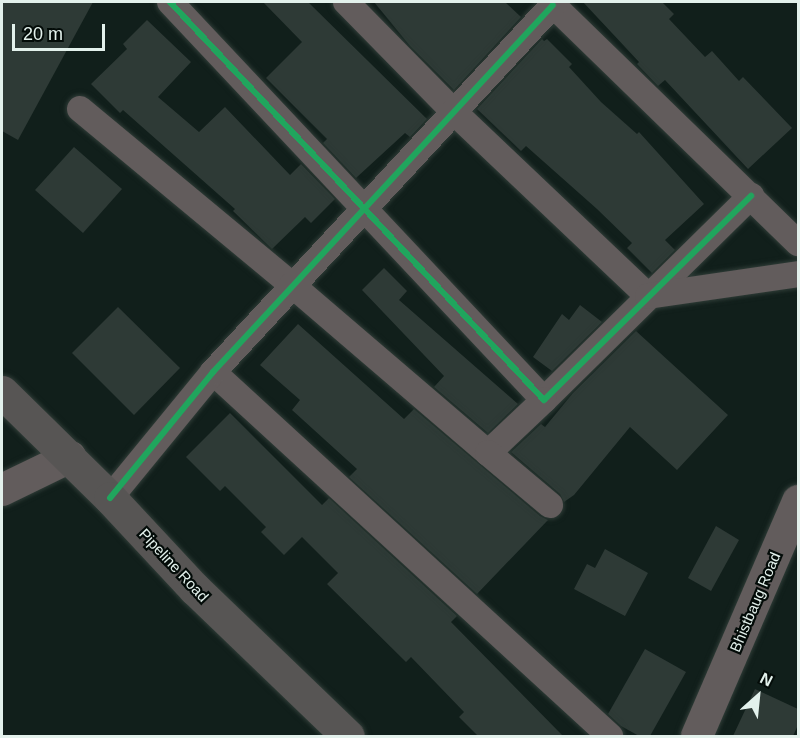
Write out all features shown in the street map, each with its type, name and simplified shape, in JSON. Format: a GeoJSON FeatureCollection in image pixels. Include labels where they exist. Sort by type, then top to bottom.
{"type":"FeatureCollection","features":[{"type":"Feature","properties":{"kind":"main road","name":"Pipeline Road"},"geometry":{"type":"LineString","coordinates":[[2,392],[70,457],[195,589],[348,736]]}},
{"type":"Feature","properties":{"kind":"street"},"geometry":{"type":"LineString","coordinates":[[170,2],[544,400]]}},
{"type":"Feature","properties":{"kind":"street"},"geometry":{"type":"LineString","coordinates":[[346,2],[454,112],[648,296]]}},
{"type":"Feature","properties":{"kind":"street"},"geometry":{"type":"LineString","coordinates":[[110,498],[213,372],[552,3],[798,243]]}},
{"type":"Feature","properties":{"kind":"street"},"geometry":{"type":"LineString","coordinates":[[80,109],[292,285],[550,505]]}},
{"type":"Feature","properties":{"kind":"street"},"geometry":{"type":"LineString","coordinates":[[488,453],[751,196]]}},
{"type":"Feature","properties":{"kind":"street"},"geometry":{"type":"LineString","coordinates":[[648,296],[798,274]]}},
{"type":"Feature","properties":{"kind":"street"},"geometry":{"type":"LineString","coordinates":[[213,372],[609,736]]}},
{"type":"Feature","properties":{"kind":"street"},"geometry":{"type":"LineString","coordinates":[[2,490],[70,457]]}},
{"type":"Feature","properties":{"kind":"street","name":"Bhistbaug Road"},"geometry":{"type":"LineString","coordinates":[[697,736],[798,501]]}},
{"type":"Feature","properties":{"kind":"building"},"geometry":{"type":"Polygon","coordinates":[[[2,2],[93,2],[18,140],[2,131],[2,2]]]}},
{"type":"Feature","properties":{"kind":"building"},"geometry":{"type":"Polygon","coordinates":[[[263,2],[308,2],[427,119],[410,137],[405,133],[356,178],[323,143],[327,139],[266,78],[302,42],[263,2]]]}},
{"type":"Feature","properties":{"kind":"building"},"geometry":{"type":"Polygon","coordinates":[[[374,2],[505,2],[521,17],[454,90],[410,46],[374,2]]]}},
{"type":"Feature","properties":{"kind":"building"},"geometry":{"type":"Polygon","coordinates":[[[583,2],[662,2],[674,14],[669,19],[705,57],[712,51],[739,81],[743,77],[792,128],[748,169],[665,80],[658,86],[637,64],[639,62],[583,2]]]}},
{"type":"Feature","properties":{"kind":"building"},"geometry":{"type":"Polygon","coordinates":[[[147,20],[191,62],[158,97],[199,132],[225,107],[290,175],[301,164],[335,199],[311,223],[305,217],[272,249],[233,211],[235,209],[123,110],[120,113],[91,84],[127,49],[123,44],[147,20]]]}},
{"type":"Feature","properties":{"kind":"building"},"geometry":{"type":"Polygon","coordinates":[[[542,39],[544,41],[547,39],[572,64],[569,67],[601,102],[637,134],[639,132],[704,204],[665,240],[675,250],[652,273],[627,248],[632,243],[597,209],[526,146],[521,151],[477,109],[542,39]]]}},
{"type":"Feature","properties":{"kind":"building"},"geometry":{"type":"Polygon","coordinates":[[[74,147],[122,189],[83,233],[35,190],[74,147]]]}},
{"type":"Feature","properties":{"kind":"building"},"geometry":{"type":"Polygon","coordinates":[[[384,268],[407,291],[399,300],[518,404],[488,433],[434,387],[444,376],[362,290],[384,268]]]}},
{"type":"Feature","properties":{"kind":"building"},"geometry":{"type":"Polygon","coordinates":[[[580,305],[602,322],[552,371],[533,357],[562,314],[569,320],[580,305]]]}},
{"type":"Feature","properties":{"kind":"building"},"geometry":{"type":"Polygon","coordinates":[[[118,307],[180,368],[134,415],[72,353],[118,307]]]}},
{"type":"Feature","properties":{"kind":"building"},"geometry":{"type":"Polygon","coordinates":[[[298,324],[404,419],[414,409],[540,516],[548,520],[477,594],[349,477],[357,469],[292,410],[300,400],[260,365],[298,324]]]}},
{"type":"Feature","properties":{"kind":"building"},"geometry":{"type":"Polygon","coordinates":[[[636,331],[728,415],[677,470],[630,427],[574,495],[564,502],[560,494],[511,452],[541,424],[545,427],[573,393],[636,331]]]}},
{"type":"Feature","properties":{"kind":"building"},"geometry":{"type":"Polygon","coordinates":[[[230,413],[322,505],[329,498],[457,616],[451,622],[563,736],[478,736],[459,717],[464,712],[411,657],[406,662],[327,584],[338,573],[302,537],[284,555],[261,532],[266,527],[225,486],[220,491],[186,457],[230,413]]]}},
{"type":"Feature","properties":{"kind":"building"},"geometry":{"type":"Polygon","coordinates":[[[716,526],[739,540],[711,591],[688,578],[716,526]]]}},
{"type":"Feature","properties":{"kind":"building"},"geometry":{"type":"Polygon","coordinates":[[[605,549],[648,573],[625,616],[574,589],[587,564],[595,568],[605,549]]]}},
{"type":"Feature","properties":{"kind":"building"},"geometry":{"type":"Polygon","coordinates":[[[645,649],[686,672],[650,736],[639,736],[621,726],[608,714],[645,649]]]}},
{"type":"Feature","properties":{"kind":"building"},"geometry":{"type":"Polygon","coordinates":[[[755,689],[798,709],[798,725],[793,736],[733,736],[755,689]]]}},
{"type":"Feature","properties":{"kind":"cycle path"},"geometry":{"type":"LineString","coordinates":[[170,2],[544,400],[751,196]]}},
{"type":"Feature","properties":{"kind":"cycle path"},"geometry":{"type":"LineString","coordinates":[[110,498],[213,372],[553,5]]}}]}
